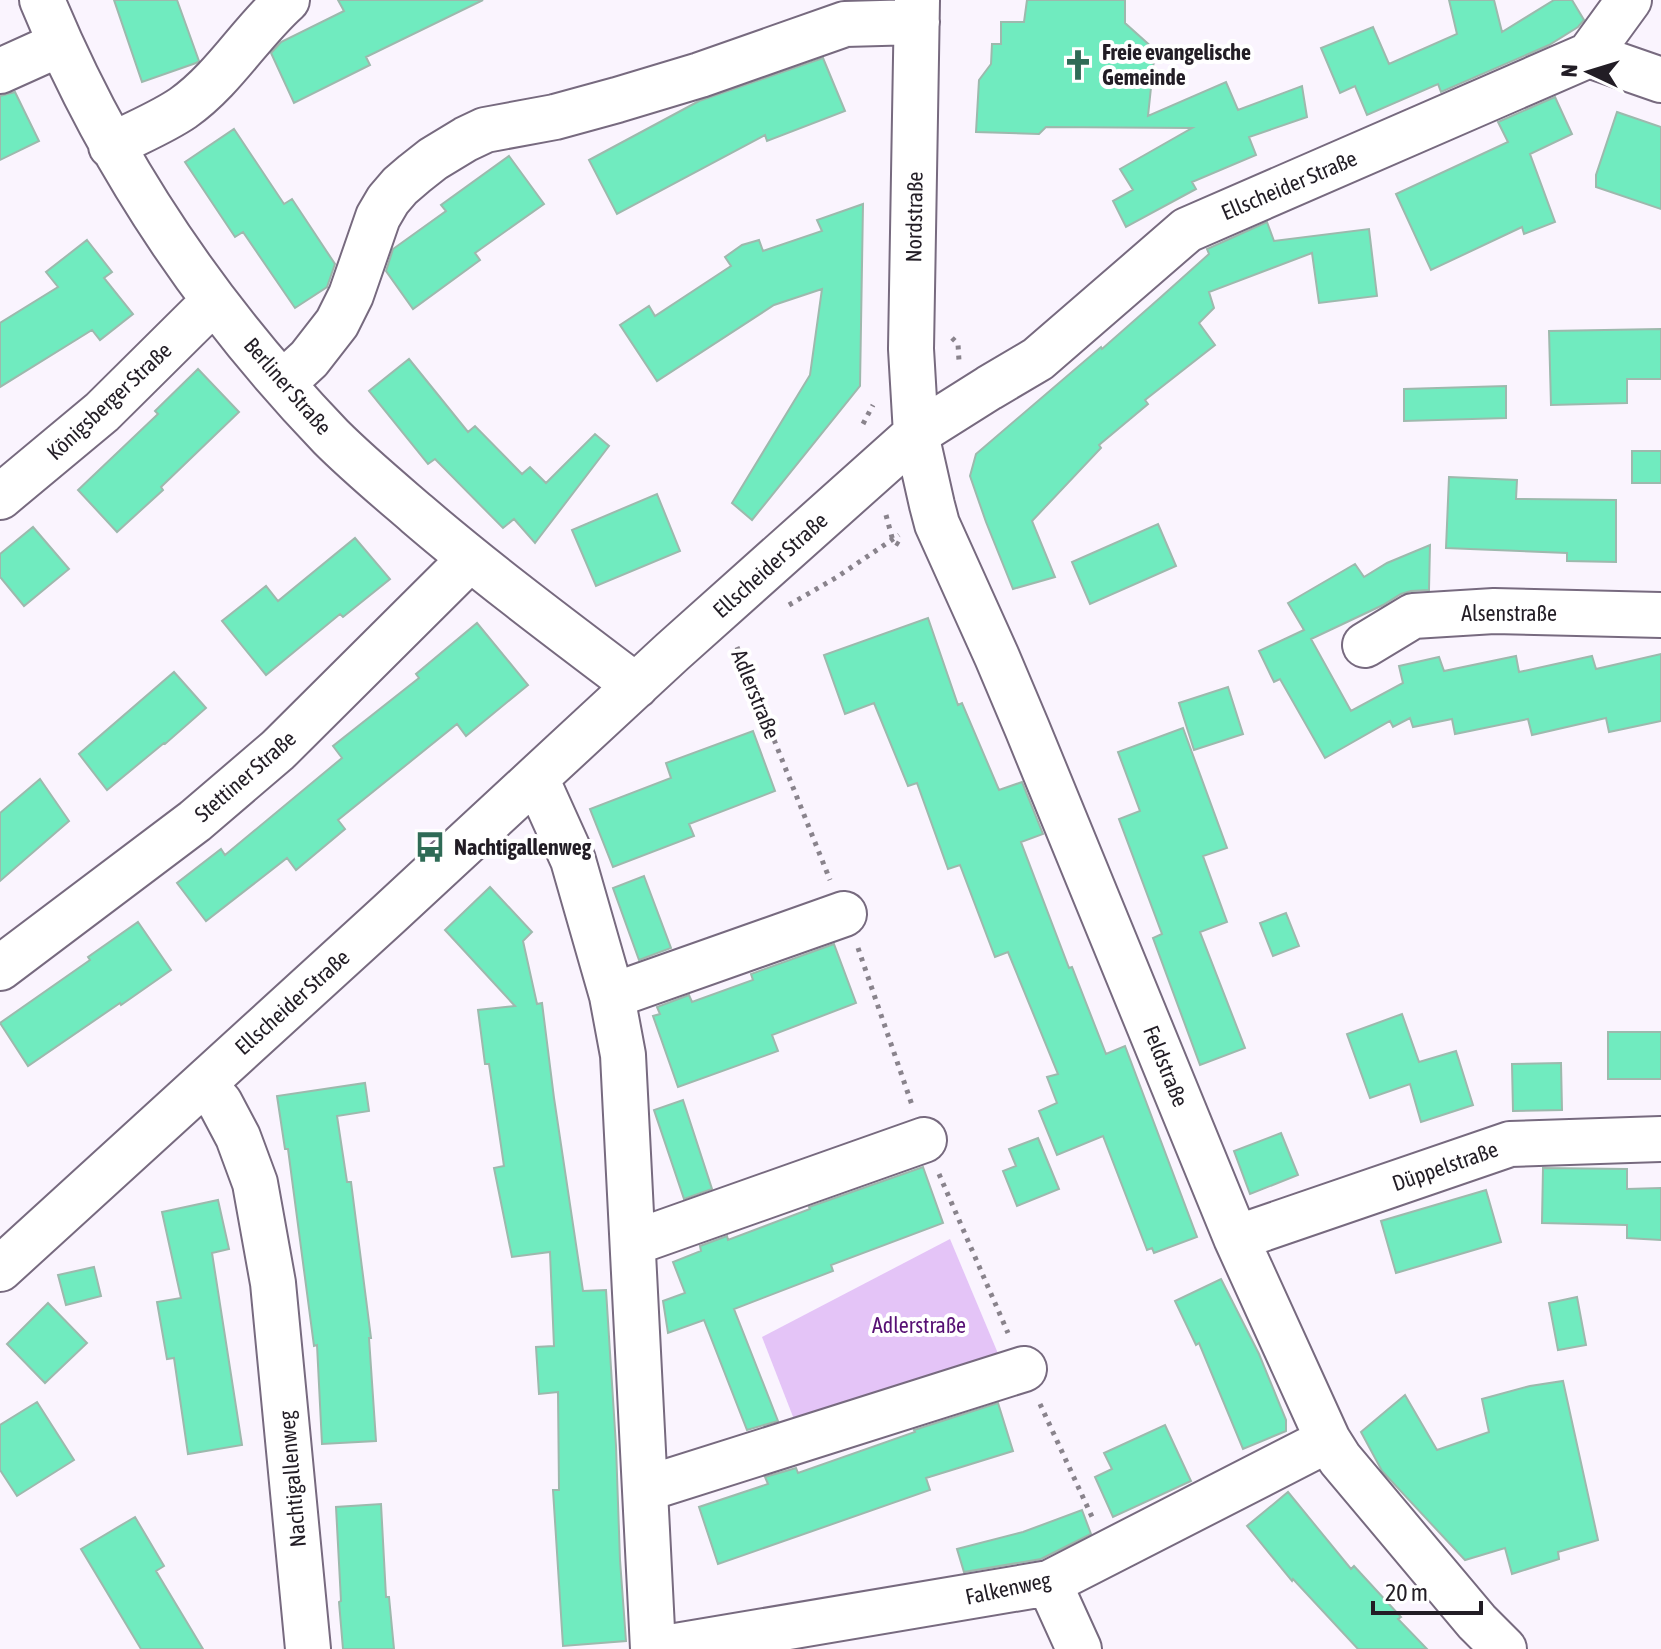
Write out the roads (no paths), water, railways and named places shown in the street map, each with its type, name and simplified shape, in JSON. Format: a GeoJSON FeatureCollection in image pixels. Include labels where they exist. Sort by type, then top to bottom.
{"type":"FeatureCollection","features":[{"type":"Feature","properties":{"kind":"street","name":"Berliner Straße"},"geometry":{"type":"LineString","coordinates":[[42,0],[60,44],[111,146],[159,224],[214,301],[283,383],[342,447],[383,485],[470,559],[636,686]]}},
{"type":"Feature","properties":{"kind":"street"},"geometry":{"type":"LineString","coordinates":[[111,146],[183,107],[212,82],[287,0]]}},
{"type":"Feature","properties":{"kind":"street"},"geometry":{"type":"LineString","coordinates":[[1629,0],[1589,55],[1661,80]]}},
{"type":"Feature","properties":{"kind":"street"},"geometry":{"type":"LineString","coordinates":[[283,383],[309,359],[337,323],[351,295],[378,217],[388,200],[433,159],[466,139],[485,130],[555,117],[700,75],[845,24],[917,11]]}},
{"type":"Feature","properties":{"kind":"street","name":"Nordstraße"},"geometry":{"type":"LineString","coordinates":[[916,434],[911,349],[917,11]]}},
{"type":"Feature","properties":{"kind":"street"},"geometry":{"type":"LineString","coordinates":[[0,71],[60,44]]}},
{"type":"Feature","properties":{"kind":"street","name":"Ellscheider Straße"},"geometry":{"type":"LineString","coordinates":[[0,1269],[785,549],[916,434],[1038,359],[1187,230],[1589,55]]}},
{"type":"Feature","properties":{"kind":"street","name":"Königsberger Straße"},"geometry":{"type":"LineString","coordinates":[[0,497],[102,412],[214,301]]}},
{"type":"Feature","properties":{"kind":"street","name":"Feldstraße"},"geometry":{"type":"LineString","coordinates":[[916,434],[937,524],[1003,671],[1236,1238],[1328,1440],[1369,1494],[1477,1622],[1504,1649]]}},
{"type":"Feature","properties":{"kind":"street","name":"Stettiner Straße"},"geometry":{"type":"LineString","coordinates":[[0,968],[195,821],[278,750],[470,559]]}},
{"type":"Feature","properties":{"kind":"street","name":"Alsenstraße"},"geometry":{"type":"LineString","coordinates":[[1365,645],[1413,616],[1494,611],[1661,615]]}},
{"type":"Feature","properties":{"kind":"street"},"geometry":{"type":"LineString","coordinates":[[536,778],[573,860],[612,996],[623,1055],[656,1649]]}},
{"type":"Feature","properties":{"kind":"street"},"geometry":{"type":"LineString","coordinates":[[612,996],[844,914]]}},
{"type":"Feature","properties":{"kind":"street","name":"Nachtigallenweg"},"geometry":{"type":"LineString","coordinates":[[203,1084],[220,1103],[238,1137],[255,1183],[273,1283],[308,1649]]}},
{"type":"Feature","properties":{"kind":"street","name":"Düppelstraße"},"geometry":{"type":"LineString","coordinates":[[1236,1238],[1510,1144],[1661,1139]]}},
{"type":"Feature","properties":{"kind":"street"},"geometry":{"type":"LineString","coordinates":[[633,1243],[924,1140]]}},
{"type":"Feature","properties":{"kind":"street"},"geometry":{"type":"LineString","coordinates":[[645,1489],[1024,1369]]}},
{"type":"Feature","properties":{"kind":"street","name":"Falkenweg"},"geometry":{"type":"LineString","coordinates":[[656,1649],[1049,1583],[1328,1440]]}},
{"type":"Feature","properties":{"kind":"street"},"geometry":{"type":"LineString","coordinates":[[1049,1583],[1079,1649]]}},
{"type":"Feature","properties":{"kind":"place","name":"Freie evangelische Gemeinde"},"geometry":{"type":"Point","coordinates":[1078,65]}},
{"type":"Feature","properties":{"kind":"place","name":"Nachtigallenweg"},"geometry":{"type":"Point","coordinates":[430,847]}},
{"type":"Feature","properties":{"kind":"park label","name":"Adlerstraße"},"geometry":{"type":"Point","coordinates":[919,1325]}}]}
